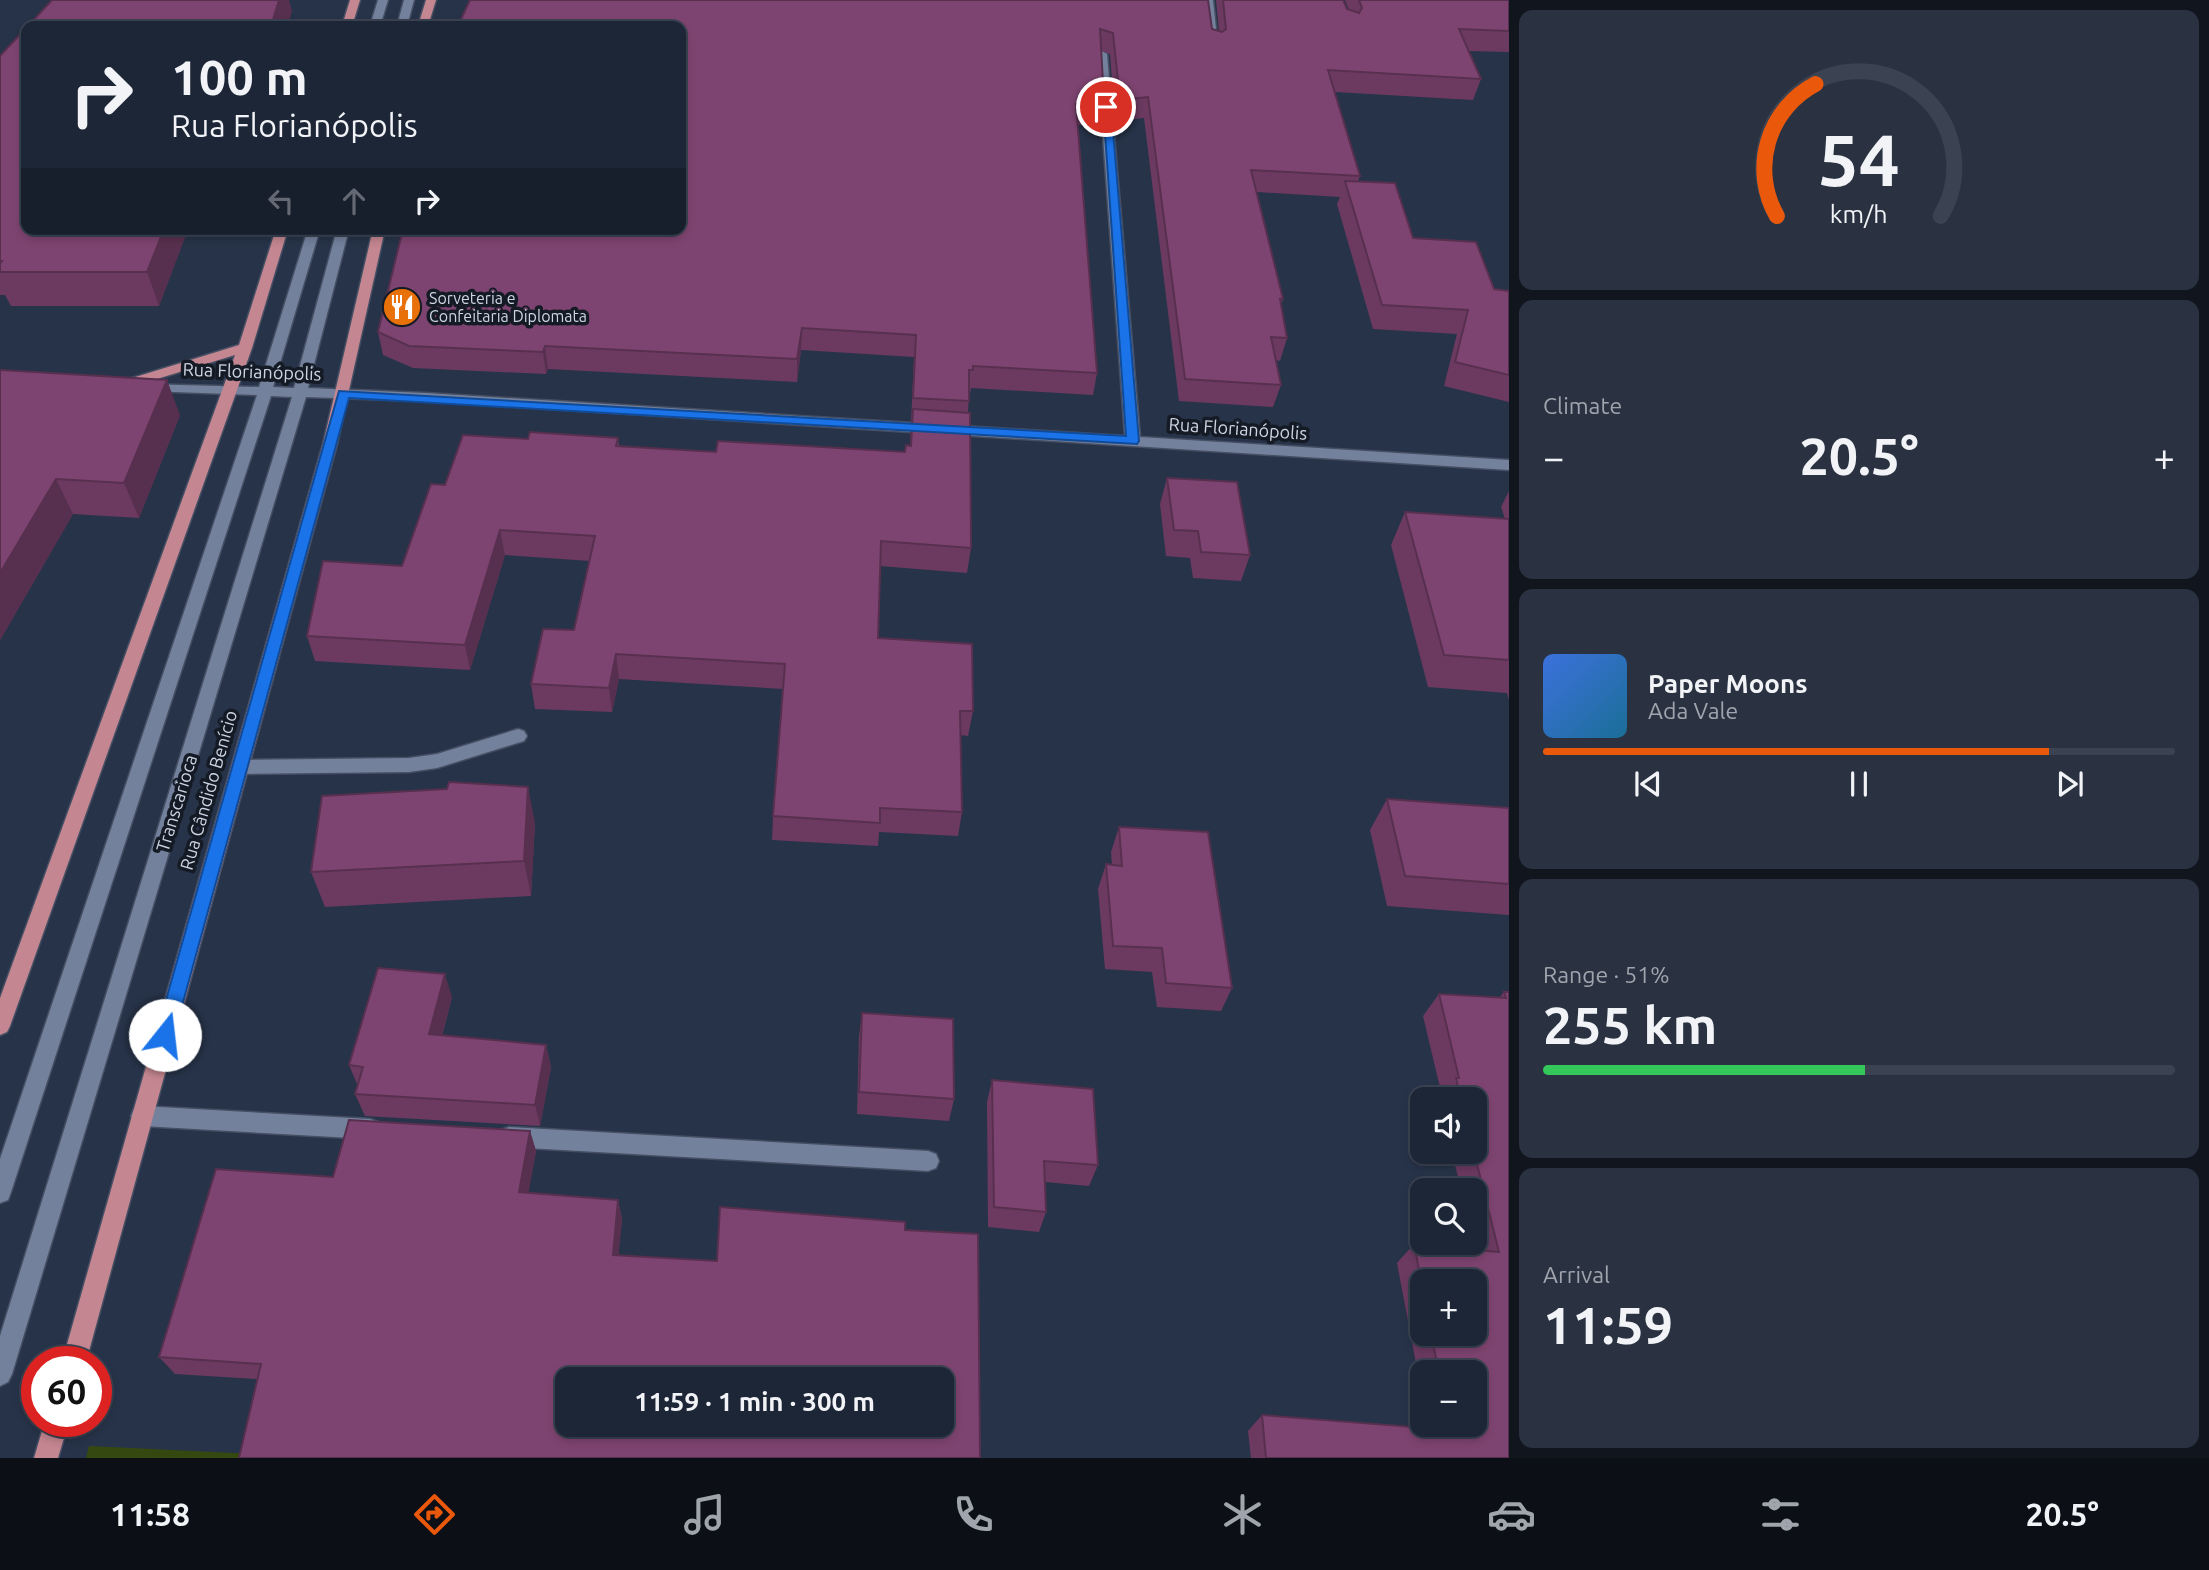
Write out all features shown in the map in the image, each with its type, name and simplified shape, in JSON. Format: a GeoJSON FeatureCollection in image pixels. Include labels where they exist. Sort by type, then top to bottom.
{"type":"FeatureCollection","features":[{"type":"Feature","properties":{"kind":"main road"},"geometry":{"type":"LineString","coordinates":[[348,21],[355,0]]}},
{"type":"Feature","properties":{"kind":"main road"},"geometry":{"type":"LineString","coordinates":[[425,21],[431,0]]}},
{"type":"Feature","properties":{"kind":"main road"},"geometry":{"type":"LineString","coordinates":[[0,1026],[244,348],[280,235]]}},
{"type":"Feature","properties":{"kind":"main road","name":"Rua Cândido Benício"},"geometry":{"type":"LineString","coordinates":[[78,1346],[343,394],[378,235]]}},
{"type":"Feature","properties":{"kind":"main road"},"geometry":{"type":"LineString","coordinates":[[114,385],[244,348]]}},
{"type":"Feature","properties":{"kind":"main road"},"geometry":{"type":"LineString","coordinates":[[46,1458],[52,1437]]}},
{"type":"Feature","properties":{"kind":"street"},"geometry":{"type":"LineString","coordinates":[[377,21],[383,0]]}},
{"type":"Feature","properties":{"kind":"street"},"geometry":{"type":"LineString","coordinates":[[404,21],[410,0]]}},
{"type":"Feature","properties":{"kind":"street"},"geometry":{"type":"LineString","coordinates":[[1208,0],[1214,48]]}},
{"type":"Feature","properties":{"kind":"street"},"geometry":{"type":"LineString","coordinates":[[1102,54],[1133,441]]}},
{"type":"Feature","properties":{"kind":"street"},"geometry":{"type":"LineString","coordinates":[[0,1192],[266,391],[312,235]]}},
{"type":"Feature","properties":{"kind":"street","name":"Transcarioca"},"geometry":{"type":"LineString","coordinates":[[0,1374],[301,392],[341,235]]}},
{"type":"Feature","properties":{"kind":"street","name":"Rua Florianópolis"},"geometry":{"type":"LineString","coordinates":[[114,385],[343,394],[1509,465]]}},
{"type":"Feature","properties":{"kind":"street"},"geometry":{"type":"LineString","coordinates":[[240,767],[409,765],[437,761],[518,736]]}},
{"type":"Feature","properties":{"kind":"street"},"geometry":{"type":"LineString","coordinates":[[142,1116],[391,1130]]}},
{"type":"Feature","properties":{"kind":"street"},"geometry":{"type":"LineString","coordinates":[[487,1135],[928,1161]]}},
{"type":"Feature","properties":{"kind":"green space"},"geometry":{"type":"Polygon","coordinates":[[[89,1446],[257,1454],[256,1458],[86,1458],[89,1446]]]}},
{"type":"Feature","properties":{"kind":"building"},"geometry":{"type":"Polygon","coordinates":[[[52,0],[279,0],[273,21],[33,21],[52,0]]]}},
{"type":"Feature","properties":{"kind":"building"},"geometry":{"type":"Polygon","coordinates":[[[470,0],[1208,0],[1212,29],[1222,32],[1226,29],[1223,0],[1343,0],[1347,9],[1359,13],[1362,8],[1359,0],[1509,0],[1509,31],[1459,29],[1481,79],[1328,70],[1360,176],[1251,170],[1283,299],[1280,299],[1287,338],[1271,337],[1281,385],[1185,379],[1148,97],[1120,100],[1113,33],[1100,29],[1104,101],[1076,104],[1097,373],[973,366],[973,370],[969,370],[969,401],[913,398],[916,335],[802,328],[797,359],[545,346],[543,352],[409,346],[378,332],[402,235],[686,235],[686,21],[460,21],[470,0]]]}},
{"type":"Feature","properties":{"kind":"building"},"geometry":{"type":"Polygon","coordinates":[[[21,33],[21,235],[162,235],[147,272],[0,272],[0,56],[21,33]]]}},
{"type":"Feature","properties":{"kind":"building"},"geometry":{"type":"Polygon","coordinates":[[[1345,181],[1395,183],[1413,238],[1476,242],[1494,289],[1509,291],[1509,375],[1455,362],[1468,310],[1382,305],[1345,181]]]}},
{"type":"Feature","properties":{"kind":"building"},"geometry":{"type":"Polygon","coordinates":[[[0,370],[167,380],[124,483],[56,479],[0,573],[0,370]]]}},
{"type":"Feature","properties":{"kind":"building"},"geometry":{"type":"Polygon","coordinates":[[[913,409],[970,413],[971,548],[881,541],[878,638],[972,644],[973,711],[960,711],[962,812],[880,808],[880,823],[773,816],[785,664],[616,654],[609,688],[531,684],[543,629],[574,630],[595,536],[500,530],[465,645],[307,636],[323,561],[402,566],[431,484],[445,485],[463,435],[528,439],[530,432],[618,438],[616,446],[716,452],[718,441],[905,452],[906,445],[911,446],[913,409]]]}},
{"type":"Feature","properties":{"kind":"building"},"geometry":{"type":"Polygon","coordinates":[[[1167,478],[1237,482],[1250,555],[1201,552],[1198,531],[1174,530],[1167,478]]]}},
{"type":"Feature","properties":{"kind":"building"},"geometry":{"type":"Polygon","coordinates":[[[1405,512],[1509,519],[1509,660],[1444,655],[1405,512]]]}},
{"type":"Feature","properties":{"kind":"building"},"geometry":{"type":"Polygon","coordinates":[[[449,782],[528,787],[524,861],[311,872],[322,796],[447,789],[449,782]]]}},
{"type":"Feature","properties":{"kind":"building"},"geometry":{"type":"Polygon","coordinates":[[[1387,799],[1509,808],[1509,884],[1405,876],[1387,799]]]}},
{"type":"Feature","properties":{"kind":"building"},"geometry":{"type":"Polygon","coordinates":[[[1119,827],[1208,832],[1232,988],[1166,983],[1162,948],[1113,946],[1106,864],[1122,866],[1119,827]]]}},
{"type":"Feature","properties":{"kind":"building"},"geometry":{"type":"Polygon","coordinates":[[[378,968],[445,974],[429,1034],[546,1045],[535,1105],[355,1094],[363,1067],[349,1065],[378,968]]]}},
{"type":"Feature","properties":{"kind":"building"},"geometry":{"type":"Polygon","coordinates":[[[1504,992],[1509,992],[1509,1458],[1266,1458],[1262,1415],[1410,1427],[1410,1437],[1487,1437],[1487,1360],[1436,1360],[1434,1346],[1487,1346],[1487,1269],[1419,1269],[1416,1255],[1487,1255],[1487,1251],[1499,1252],[1487,1204],[1487,1178],[1480,1178],[1477,1164],[1487,1164],[1487,1087],[1458,1087],[1456,1078],[1459,1078],[1439,994],[1506,998],[1504,992]]]}},
{"type":"Feature","properties":{"kind":"building"},"geometry":{"type":"Polygon","coordinates":[[[862,1013],[953,1019],[954,1099],[859,1092],[862,1013]]]}},
{"type":"Feature","properties":{"kind":"building"},"geometry":{"type":"Polygon","coordinates":[[[992,1080],[1093,1089],[1098,1165],[1044,1161],[1046,1212],[994,1207],[992,1080]]]}},
{"type":"Feature","properties":{"kind":"building"},"geometry":{"type":"Polygon","coordinates":[[[349,1120],[530,1131],[519,1192],[618,1200],[613,1255],[717,1261],[720,1207],[905,1222],[905,1230],[978,1234],[980,1458],[239,1458],[261,1364],[159,1357],[216,1169],[333,1177],[349,1120]]]}},
{"type":"Feature","properties":{"kind":"place","name":"Sorveteria e Confeitaria Diplomata"},"geometry":{"type":"Point","coordinates":[402,307]}},
{"type":"Feature","properties":{"kind":"route"},"geometry":{"type":"LineString","coordinates":[[165,1035],[343,394],[1133,441],[1106,107]]}}]}
